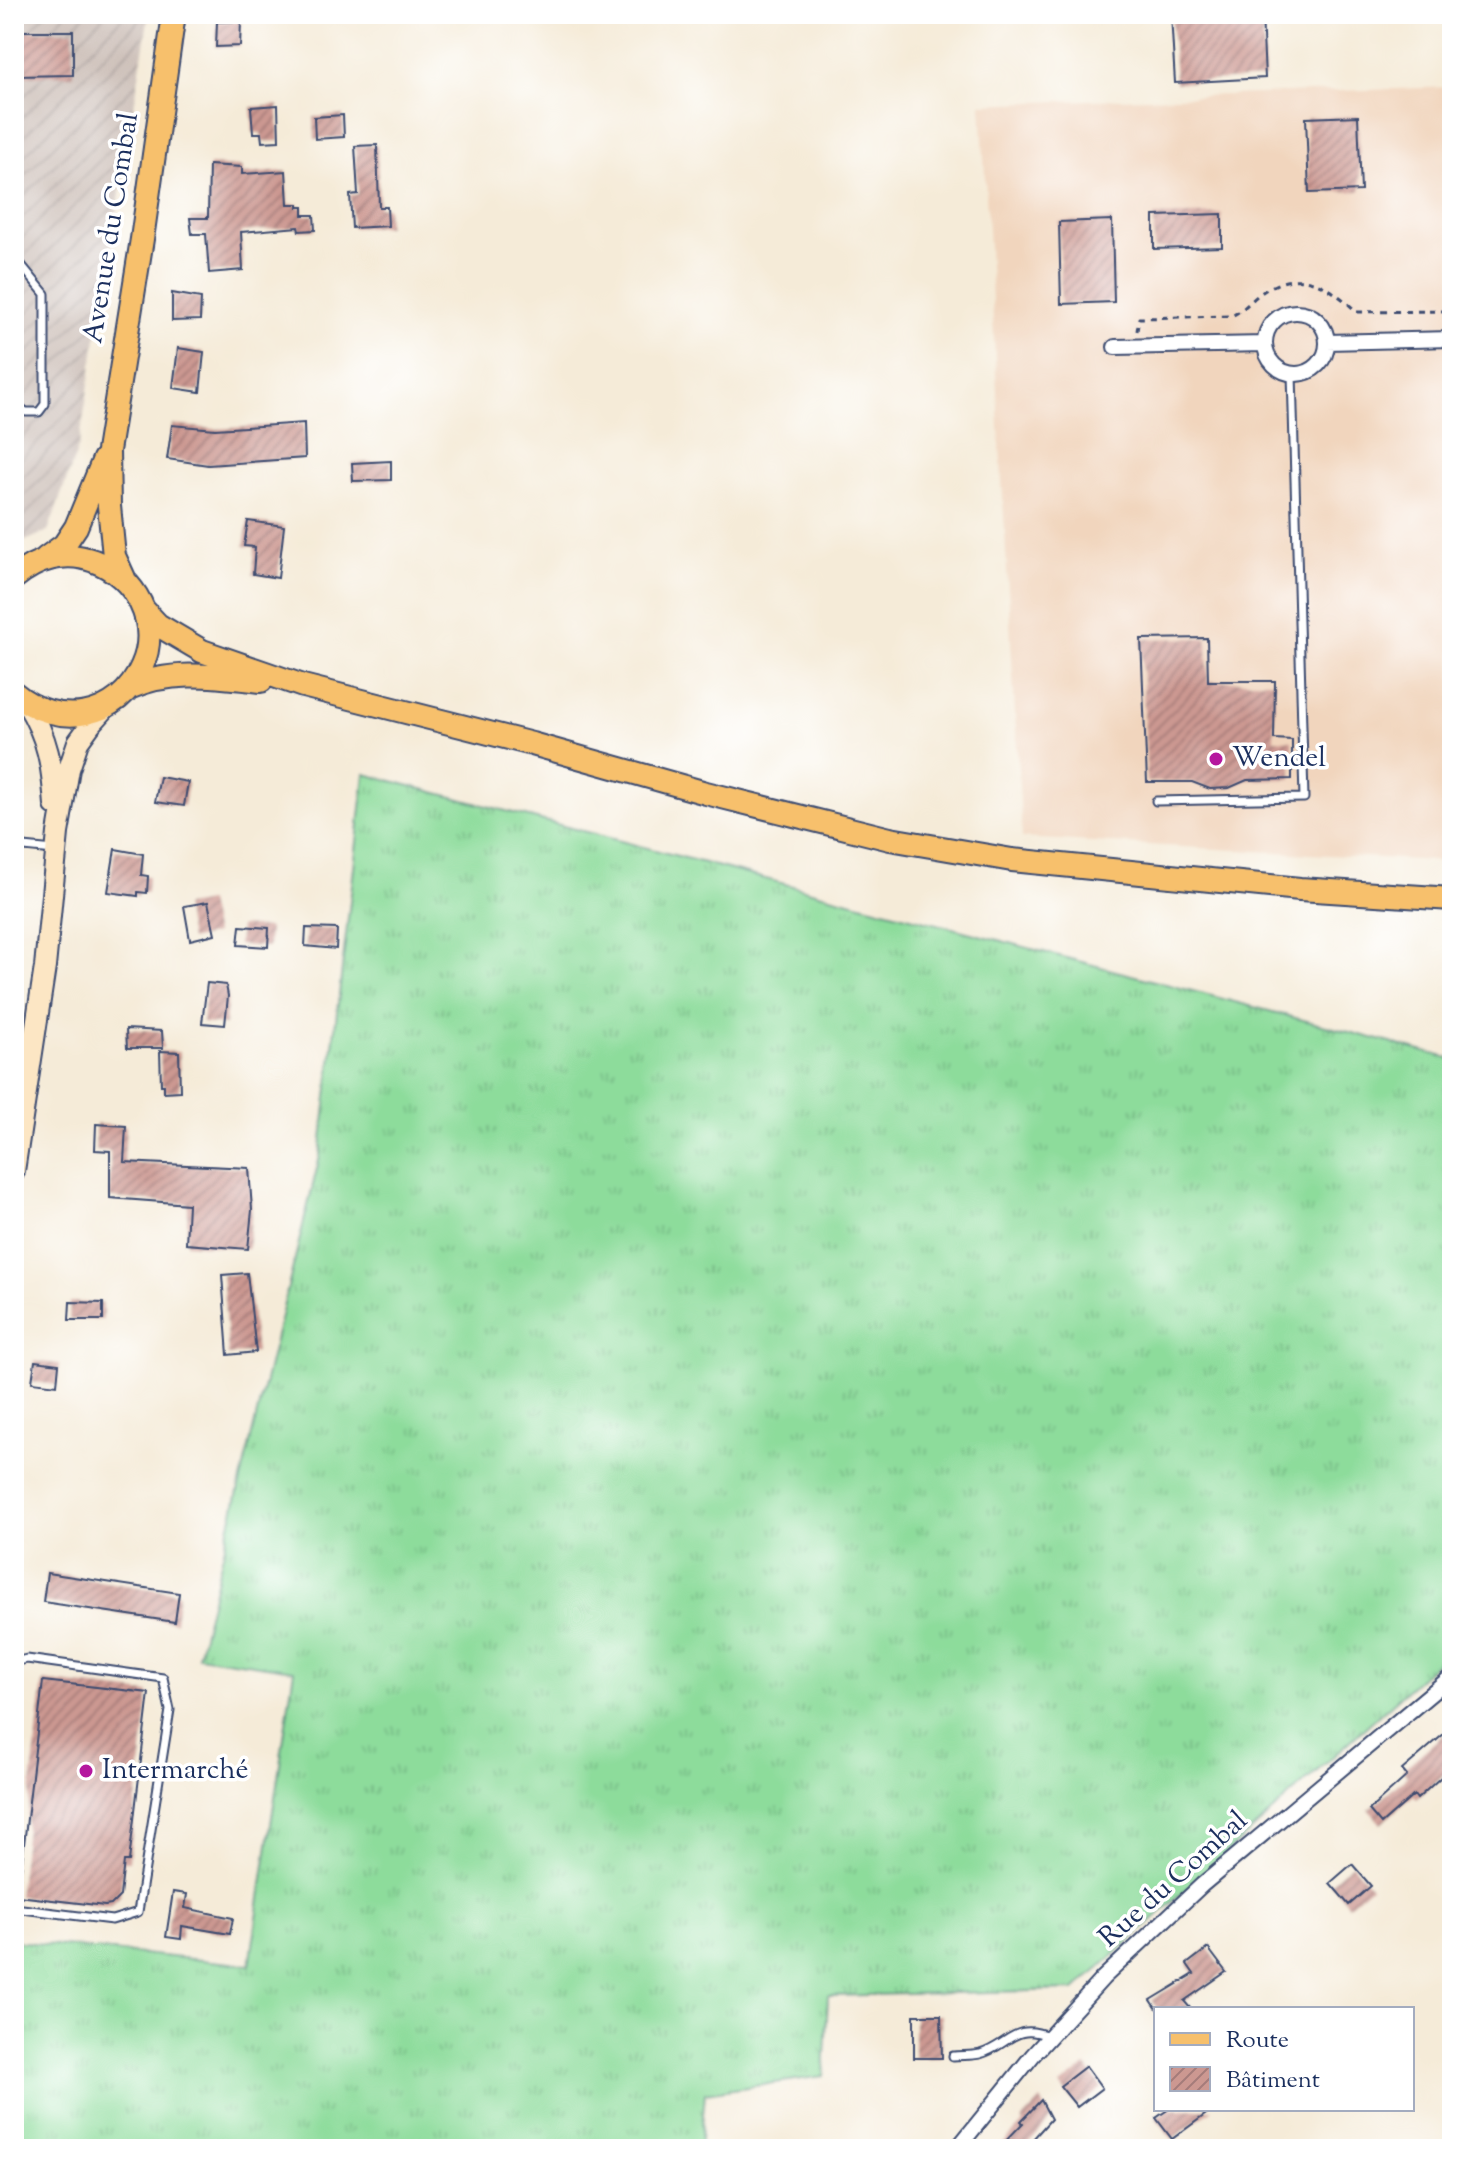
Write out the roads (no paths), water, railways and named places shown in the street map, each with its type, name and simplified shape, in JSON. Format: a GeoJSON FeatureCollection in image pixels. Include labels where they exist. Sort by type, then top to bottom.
{"type":"FeatureCollection","features":[{"type":"Feature","properties":{"kind":"main road","name":"Avenue du Combal"},"geometry":{"type":"LineString","coordinates":[[108,451],[174,14]]}},
{"type":"Feature","properties":{"kind":"main road"},"geometry":{"type":"LineString","coordinates":[[24,569],[64,545],[76,527],[108,451]]}},
{"type":"Feature","properties":{"kind":"main road"},"geometry":{"type":"LineString","coordinates":[[108,451],[114,556],[144,610],[149,637],[143,665],[129,688]]}},
{"type":"Feature","properties":{"kind":"main road"},"geometry":{"type":"LineString","coordinates":[[24,569],[65,556],[86,558],[107,566],[124,578]]}},
{"type":"Feature","properties":{"kind":"main road"},"geometry":{"type":"LineString","coordinates":[[144,610],[158,625],[202,651],[303,686],[890,839],[1012,860],[1300,889],[1452,899]]}},
{"type":"Feature","properties":{"kind":"main road"},"geometry":{"type":"LineString","coordinates":[[14,1171],[45,967],[57,841],[69,769],[78,742],[108,705],[129,688],[149,679],[196,674],[303,686]]}},
{"type":"Feature","properties":{"kind":"main road"},"geometry":{"type":"LineString","coordinates":[[21,698],[47,712],[68,716],[89,713],[108,705]]}},
{"type":"Feature","properties":{"kind":"main road"},"geometry":{"type":"LineString","coordinates":[[21,698],[37,720],[47,742],[52,767],[57,841]]}},
{"type":"Feature","properties":{"kind":"street"},"geometry":{"type":"LineString","coordinates":[[1290,313],[1315,319],[1327,342],[1323,359],[1317,366],[1301,374],[1284,372],[1270,361],[1265,344],[1269,327],[1290,313]]}},
{"type":"Feature","properties":{"kind":"street"},"geometry":{"type":"LineString","coordinates":[[1327,342],[1452,339]]}},
{"type":"Feature","properties":{"kind":"street"},"geometry":{"type":"LineString","coordinates":[[1115,347],[1265,344]]}},
{"type":"Feature","properties":{"kind":"street","name":"Rue du Combal"},"geometry":{"type":"LineString","coordinates":[[957,2149],[1103,1978],[1202,1885],[1452,1676]]}},
{"type":"Feature","properties":{"kind":"lane"},"geometry":{"type":"LineString","coordinates":[[14,256],[45,294],[45,404],[39,412],[26,412],[15,404],[14,385]]}},
{"type":"Feature","properties":{"kind":"lane"},"geometry":{"type":"LineString","coordinates":[[1156,801],[1304,798],[1292,374]]}},
{"type":"Feature","properties":{"kind":"lane"},"geometry":{"type":"LineString","coordinates":[[14,846],[57,841]]}},
{"type":"Feature","properties":{"kind":"lane"},"geometry":{"type":"LineString","coordinates":[[14,1662],[27,1659],[163,1678],[170,1710],[138,1912],[112,1920],[14,1908]]}},
{"type":"Feature","properties":{"kind":"lane"},"geometry":{"type":"LineString","coordinates":[[953,2056],[981,2054],[1022,2032],[1036,2031],[1050,2037]]}},
{"type":"Feature","properties":{"kind":"place","name":"Wendel"},"geometry":{"type":"Point","coordinates":[1216,759]}},
{"type":"Feature","properties":{"kind":"place","name":"Intermarché"},"geometry":{"type":"Point","coordinates":[86,1771]}}]}
